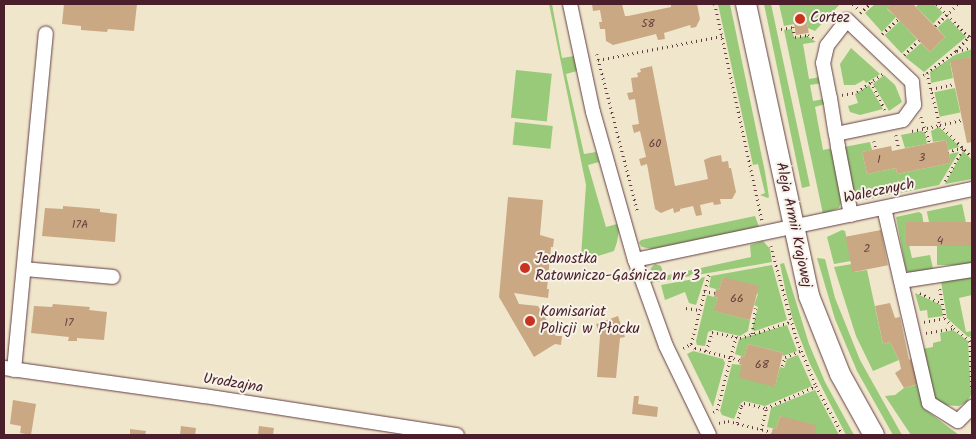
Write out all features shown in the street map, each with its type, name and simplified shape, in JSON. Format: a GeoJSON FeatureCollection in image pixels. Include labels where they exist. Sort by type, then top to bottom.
{"type":"FeatureCollection","features":[{"type":"Feature","properties":{"kind":"street"},"geometry":{"type":"LineString","coordinates":[[570,4],[595,121],[634,260],[666,346],[709,435]]}},
{"type":"Feature","properties":{"kind":"street","name":"Aleja Armii Krajowej"},"geometry":{"type":"LineString","coordinates":[[746,4],[809,296],[822,333],[840,374],[874,435]]}},
{"type":"Feature","properties":{"kind":"street"},"geometry":{"type":"LineString","coordinates":[[836,134],[903,120],[914,105],[912,82],[847,20],[827,46],[823,63],[830,98],[836,134],[851,215]]}},
{"type":"Feature","properties":{"kind":"street"},"geometry":{"type":"LineString","coordinates":[[9,369],[24,268],[46,34]]}},
{"type":"Feature","properties":{"kind":"street","name":"Walecznych"},"geometry":{"type":"LineString","coordinates":[[634,260],[972,190]]}},
{"type":"Feature","properties":{"kind":"street"},"geometry":{"type":"LineString","coordinates":[[884,208],[904,280],[929,403],[958,421],[972,407]]}},
{"type":"Feature","properties":{"kind":"street"},"geometry":{"type":"LineString","coordinates":[[24,268],[113,277]]}},
{"type":"Feature","properties":{"kind":"street"},"geometry":{"type":"LineString","coordinates":[[904,280],[972,270]]}},
{"type":"Feature","properties":{"kind":"street","name":"Urodzajna"},"geometry":{"type":"LineString","coordinates":[[9,369],[214,397],[457,435]]}},
{"type":"Feature","properties":{"kind":"path"},"geometry":{"type":"LineString","coordinates":[[937,4],[969,37]]}},
{"type":"Feature","properties":{"kind":"path"},"geometry":{"type":"LineString","coordinates":[[935,26],[958,4]]}},
{"type":"Feature","properties":{"kind":"path"},"geometry":{"type":"LineString","coordinates":[[872,44],[898,19]]}},
{"type":"Feature","properties":{"kind":"path"},"geometry":{"type":"LineString","coordinates":[[780,29],[794,26],[796,37],[808,34],[827,46]]}},
{"type":"Feature","properties":{"kind":"path"},"geometry":{"type":"LineString","coordinates":[[912,82],[956,51],[972,33]]}},
{"type":"Feature","properties":{"kind":"path"},"geometry":{"type":"LineString","coordinates":[[598,60],[722,36]]}},
{"type":"Feature","properties":{"kind":"path"},"geometry":{"type":"LineString","coordinates":[[830,98],[857,92],[895,65],[919,40]]}},
{"type":"Feature","properties":{"kind":"path"},"geometry":{"type":"LineString","coordinates":[[595,47],[639,217]]}},
{"type":"Feature","properties":{"kind":"path"},"geometry":{"type":"LineString","coordinates":[[956,51],[972,47]]}},
{"type":"Feature","properties":{"kind":"path"},"geometry":{"type":"LineString","coordinates":[[927,73],[940,125],[972,157]]}},
{"type":"Feature","properties":{"kind":"path"},"geometry":{"type":"LineString","coordinates":[[931,89],[954,84]]}},
{"type":"Feature","properties":{"kind":"path"},"geometry":{"type":"LineString","coordinates":[[914,105],[927,128],[930,143]]}},
{"type":"Feature","properties":{"kind":"path"},"geometry":{"type":"LineString","coordinates":[[889,136],[962,120]]}},
{"type":"Feature","properties":{"kind":"path"},"geometry":{"type":"LineString","coordinates":[[873,140],[881,138]]}},
{"type":"Feature","properties":{"kind":"path"},"geometry":{"type":"LineString","coordinates":[[948,152],[963,148]]}},
{"type":"Feature","properties":{"kind":"path"},"geometry":{"type":"LineString","coordinates":[[941,196],[940,188],[963,148]]}},
{"type":"Feature","properties":{"kind":"path"},"geometry":{"type":"LineString","coordinates":[[691,344],[708,274]]}},
{"type":"Feature","properties":{"kind":"path"},"geometry":{"type":"LineString","coordinates":[[938,275],[945,318],[954,328],[972,341],[972,391]]}},
{"type":"Feature","properties":{"kind":"path"},"geometry":{"type":"LineString","coordinates":[[904,280],[922,295],[943,304]]}},
{"type":"Feature","properties":{"kind":"path"},"geometry":{"type":"LineString","coordinates":[[704,291],[715,293]]}},
{"type":"Feature","properties":{"kind":"path"},"geometry":{"type":"LineString","coordinates":[[686,308],[700,310]]}},
{"type":"Feature","properties":{"kind":"path"},"geometry":{"type":"LineString","coordinates":[[752,334],[750,330],[755,308]]}},
{"type":"Feature","properties":{"kind":"path"},"geometry":{"type":"LineString","coordinates":[[913,330],[945,318]]}},
{"type":"Feature","properties":{"kind":"path"},"geometry":{"type":"LineString","coordinates":[[706,351],[712,332],[740,338],[790,322]]}},
{"type":"Feature","properties":{"kind":"path"},"geometry":{"type":"LineString","coordinates":[[913,330],[954,328]]}},
{"type":"Feature","properties":{"kind":"path"},"geometry":{"type":"LineString","coordinates":[[713,412],[717,410],[736,336]]}},
{"type":"Feature","properties":{"kind":"path"},"geometry":{"type":"LineString","coordinates":[[682,348],[691,344],[706,351],[740,360]]}},
{"type":"Feature","properties":{"kind":"path"},"geometry":{"type":"LineString","coordinates":[[782,366],[785,357],[801,351]]}},
{"type":"Feature","properties":{"kind":"path"},"geometry":{"type":"LineString","coordinates":[[737,423],[744,403],[766,408],[816,386]]}},
{"type":"Feature","properties":{"kind":"path"},"geometry":{"type":"LineString","coordinates":[[760,435],[766,408]]}},
{"type":"Feature","properties":{"kind":"path"},"geometry":{"type":"LineString","coordinates":[[719,423],[728,421],[772,432]]}},
{"type":"Feature","properties":{"kind":"green space"},"geometry":{"type":"Polygon","coordinates":[[[549,4],[552,4],[562,58],[574,56],[577,71],[566,74],[584,154],[596,152],[599,162],[588,165],[606,227],[617,224],[619,230],[614,251],[598,256],[594,262],[584,260],[581,256],[586,185],[549,4]]]}},
{"type":"Feature","properties":{"kind":"green space"},"geometry":{"type":"Polygon","coordinates":[[[718,4],[730,4],[765,172],[768,198],[760,195],[765,193],[758,164],[753,165],[718,4]]]}},
{"type":"Feature","properties":{"kind":"green space"},"geometry":{"type":"Polygon","coordinates":[[[764,4],[771,4],[810,186],[802,188],[764,4]]]}},
{"type":"Feature","properties":{"kind":"green space"},"geometry":{"type":"Polygon","coordinates":[[[779,4],[840,4],[815,31],[808,28],[805,11],[793,14],[794,24],[784,26],[779,4]]]}},
{"type":"Feature","properties":{"kind":"green space"},"geometry":{"type":"Polygon","coordinates":[[[875,4],[888,4],[890,6],[887,9],[896,17],[882,32],[865,13],[875,4]]]}},
{"type":"Feature","properties":{"kind":"green space"},"geometry":{"type":"Polygon","coordinates":[[[919,4],[934,4],[943,13],[933,24],[916,7],[919,4]]]}},
{"type":"Feature","properties":{"kind":"green space"},"geometry":{"type":"Polygon","coordinates":[[[948,18],[966,37],[924,72],[905,57],[921,43],[930,52],[945,37],[937,28],[948,18]]]}},
{"type":"Feature","properties":{"kind":"green space"},"geometry":{"type":"Polygon","coordinates":[[[900,21],[917,39],[902,54],[885,35],[900,21]]]}},
{"type":"Feature","properties":{"kind":"green space"},"geometry":{"type":"Polygon","coordinates":[[[792,29],[794,38],[807,36],[816,42],[803,44],[809,79],[820,77],[822,83],[810,85],[813,101],[824,99],[825,104],[815,107],[823,150],[833,148],[843,198],[839,208],[823,214],[784,30],[792,29]]]}},
{"type":"Feature","properties":{"kind":"green space"},"geometry":{"type":"Polygon","coordinates":[[[851,48],[880,74],[866,83],[864,80],[855,85],[844,85],[840,64],[851,48]]]}},
{"type":"Feature","properties":{"kind":"green space"},"geometry":{"type":"Polygon","coordinates":[[[972,49],[972,57],[950,62],[953,78],[931,83],[930,72],[955,55],[972,49]]]}},
{"type":"Feature","properties":{"kind":"green space"},"geometry":{"type":"Polygon","coordinates":[[[516,70],[552,74],[547,122],[511,118],[516,70]]]}},
{"type":"Feature","properties":{"kind":"green space"},"geometry":{"type":"Polygon","coordinates":[[[884,75],[895,85],[902,102],[889,111],[873,84],[884,75]]]}},
{"type":"Feature","properties":{"kind":"green space"},"geometry":{"type":"Polygon","coordinates":[[[869,85],[883,109],[860,115],[850,112],[848,106],[858,103],[855,94],[869,85]]]}},
{"type":"Feature","properties":{"kind":"green space"},"geometry":{"type":"Polygon","coordinates":[[[955,88],[960,112],[940,117],[934,92],[955,88]]]}},
{"type":"Feature","properties":{"kind":"green space"},"geometry":{"type":"Polygon","coordinates":[[[515,122],[553,126],[550,149],[513,145],[515,122]]]}},
{"type":"Feature","properties":{"kind":"green space"},"geometry":{"type":"Polygon","coordinates":[[[939,127],[959,147],[948,150],[946,140],[933,142],[931,131],[939,127]]]}},
{"type":"Feature","properties":{"kind":"green space"},"geometry":{"type":"Polygon","coordinates":[[[921,131],[925,133],[927,144],[905,148],[901,135],[921,131]]]}},
{"type":"Feature","properties":{"kind":"green space"},"geometry":{"type":"Polygon","coordinates":[[[870,142],[872,150],[862,152],[867,174],[896,168],[897,174],[951,163],[949,154],[959,152],[939,185],[860,201],[853,194],[844,147],[870,142]]]}},
{"type":"Feature","properties":{"kind":"green space"},"geometry":{"type":"Polygon","coordinates":[[[963,151],[972,160],[972,179],[945,184],[963,151]]]}},
{"type":"Feature","properties":{"kind":"green space"},"geometry":{"type":"Polygon","coordinates":[[[962,204],[966,223],[931,230],[927,211],[962,204]]]}},
{"type":"Feature","properties":{"kind":"green space"},"geometry":{"type":"Polygon","coordinates":[[[919,212],[922,214],[925,232],[907,236],[912,258],[930,255],[934,273],[912,275],[906,270],[896,217],[919,212]]]}},
{"type":"Feature","properties":{"kind":"green space"},"geometry":{"type":"Polygon","coordinates":[[[755,216],[759,227],[652,249],[642,247],[639,243],[641,240],[755,216]]]}},
{"type":"Feature","properties":{"kind":"green space"},"geometry":{"type":"Polygon","coordinates":[[[842,230],[845,231],[851,261],[834,264],[827,237],[842,230]]]}},
{"type":"Feature","properties":{"kind":"green space"},"geometry":{"type":"Polygon","coordinates":[[[763,241],[770,249],[772,262],[650,283],[649,274],[655,264],[661,266],[664,276],[751,257],[750,245],[763,241]]]}},
{"type":"Feature","properties":{"kind":"green space"},"geometry":{"type":"Polygon","coordinates":[[[937,246],[972,246],[972,265],[937,265],[937,246]]]}},
{"type":"Feature","properties":{"kind":"green space"},"geometry":{"type":"Polygon","coordinates":[[[817,258],[825,259],[835,298],[860,360],[902,435],[893,435],[857,371],[835,319],[817,258]]]}},
{"type":"Feature","properties":{"kind":"green space"},"geometry":{"type":"Polygon","coordinates":[[[784,263],[809,344],[825,382],[854,435],[846,435],[810,364],[793,320],[786,293],[780,264],[784,263]]]}},
{"type":"Feature","properties":{"kind":"green space"},"geometry":{"type":"Polygon","coordinates":[[[852,264],[854,272],[867,270],[883,344],[890,342],[899,360],[873,371],[856,336],[834,267],[852,264]]]}},
{"type":"Feature","properties":{"kind":"green space"},"geometry":{"type":"Polygon","coordinates":[[[772,265],[787,320],[755,331],[752,330],[758,307],[754,305],[758,294],[723,277],[719,290],[709,287],[711,276],[772,265]]]}},
{"type":"Feature","properties":{"kind":"green space"},"geometry":{"type":"Polygon","coordinates":[[[972,275],[972,295],[959,298],[966,332],[972,331],[972,336],[968,337],[947,318],[941,281],[972,275]]]}},
{"type":"Feature","properties":{"kind":"green space"},"geometry":{"type":"Polygon","coordinates":[[[705,277],[696,305],[689,303],[685,292],[665,300],[661,285],[705,277]]]}},
{"type":"Feature","properties":{"kind":"green space"},"geometry":{"type":"Polygon","coordinates":[[[915,293],[941,305],[943,316],[928,318],[927,310],[920,311],[915,293]]]}},
{"type":"Feature","properties":{"kind":"green space"},"geometry":{"type":"Polygon","coordinates":[[[707,295],[718,298],[715,311],[750,320],[748,331],[740,336],[713,330],[708,332],[705,346],[697,345],[696,341],[707,295]]]}},
{"type":"Feature","properties":{"kind":"green space"},"geometry":{"type":"Polygon","coordinates":[[[787,325],[797,351],[783,356],[783,353],[748,344],[744,357],[735,354],[739,339],[787,325]]]}},
{"type":"Feature","properties":{"kind":"green space"},"geometry":{"type":"Polygon","coordinates":[[[953,330],[968,341],[971,395],[967,402],[959,406],[940,405],[934,397],[922,349],[933,347],[933,343],[941,341],[940,333],[953,330]]]}},
{"type":"Feature","properties":{"kind":"green space"},"geometry":{"type":"Polygon","coordinates":[[[693,351],[723,359],[725,363],[713,407],[687,354],[693,351]]]}},
{"type":"Feature","properties":{"kind":"green space"},"geometry":{"type":"Polygon","coordinates":[[[798,355],[812,386],[765,406],[744,401],[740,404],[734,419],[722,415],[720,411],[732,364],[742,365],[775,386],[780,367],[784,368],[787,359],[798,355]]]}},
{"type":"Feature","properties":{"kind":"green space"},"geometry":{"type":"Polygon","coordinates":[[[919,384],[923,408],[959,435],[911,435],[885,396],[895,395],[904,388],[919,384]]]}},
{"type":"Feature","properties":{"kind":"green space"},"geometry":{"type":"Polygon","coordinates":[[[815,390],[839,435],[815,435],[815,433],[780,416],[776,429],[767,427],[771,408],[815,390]]]}},
{"type":"Feature","properties":{"kind":"building"},"geometry":{"type":"Polygon","coordinates":[[[64,4],[137,4],[134,31],[108,29],[107,32],[81,30],[81,26],[62,24],[64,4]]]}},
{"type":"Feature","properties":{"kind":"building"},"geometry":{"type":"Polygon","coordinates":[[[592,4],[622,4],[625,16],[628,16],[671,7],[671,4],[697,4],[700,19],[696,27],[691,28],[690,25],[664,33],[665,39],[658,40],[656,34],[613,45],[606,41],[605,29],[600,29],[599,22],[602,22],[600,10],[593,11],[592,4]]]}},
{"type":"Feature","properties":{"kind":"building"},"geometry":{"type":"Polygon","coordinates":[[[888,4],[913,4],[945,37],[930,52],[887,8],[890,6],[888,4]]]}},
{"type":"Feature","properties":{"kind":"building","name":"Cortez"},"geometry":{"type":"Polygon","coordinates":[[[805,11],[809,33],[796,35],[792,13],[805,11]]]}},
{"type":"Feature","properties":{"kind":"building"},"geometry":{"type":"Polygon","coordinates":[[[972,57],[972,142],[967,143],[950,61],[972,57]]]}},
{"type":"Feature","properties":{"kind":"building"},"geometry":{"type":"Polygon","coordinates":[[[652,66],[675,186],[708,179],[704,160],[711,157],[721,155],[722,162],[728,161],[729,168],[731,168],[736,192],[732,199],[720,199],[721,204],[714,205],[713,202],[700,205],[702,215],[696,216],[693,206],[680,209],[680,211],[674,213],[673,208],[661,213],[655,209],[647,164],[641,166],[639,159],[646,157],[640,131],[634,133],[632,125],[639,124],[635,99],[629,100],[627,93],[633,92],[631,78],[638,77],[637,73],[641,72],[640,69],[652,66]]]}},
{"type":"Feature","properties":{"kind":"building"},"geometry":{"type":"Polygon","coordinates":[[[946,140],[951,163],[897,174],[896,168],[867,174],[862,152],[891,146],[892,151],[946,140]]]}},
{"type":"Feature","properties":{"kind":"building","name":"Jednostka Ratowniczo-Gaśnicza nr 3"},"geometry":{"type":"Polygon","coordinates":[[[508,197],[543,200],[540,235],[554,239],[553,247],[551,247],[547,289],[549,289],[548,298],[514,293],[519,304],[538,306],[556,336],[562,336],[561,345],[555,344],[534,357],[499,297],[508,197]]]}},
{"type":"Feature","properties":{"kind":"building"},"geometry":{"type":"Polygon","coordinates":[[[63,206],[100,209],[100,212],[117,214],[115,242],[42,236],[45,208],[63,209],[63,206]]]}},
{"type":"Feature","properties":{"kind":"building"},"geometry":{"type":"Polygon","coordinates":[[[906,222],[972,222],[972,246],[906,246],[906,222]]]}},
{"type":"Feature","properties":{"kind":"building"},"geometry":{"type":"Polygon","coordinates":[[[881,230],[888,265],[853,272],[846,237],[881,230]]]}},
{"type":"Feature","properties":{"kind":"building"},"geometry":{"type":"Polygon","coordinates":[[[723,277],[759,286],[750,320],[714,311],[718,298],[714,297],[716,289],[719,290],[723,277]]]}},
{"type":"Feature","properties":{"kind":"building"},"geometry":{"type":"Polygon","coordinates":[[[890,303],[895,318],[900,317],[909,360],[911,359],[918,384],[904,388],[895,373],[901,369],[899,360],[890,342],[883,344],[875,306],[890,303]]]}},
{"type":"Feature","properties":{"kind":"building"},"geometry":{"type":"Polygon","coordinates":[[[53,304],[90,307],[89,310],[107,312],[104,340],[77,338],[77,341],[68,341],[69,337],[31,333],[34,306],[52,307],[53,304]]]}},
{"type":"Feature","properties":{"kind":"building"},"geometry":{"type":"Polygon","coordinates":[[[618,316],[625,337],[620,338],[616,378],[597,377],[600,336],[596,324],[618,316]]]}},
{"type":"Feature","properties":{"kind":"building"},"geometry":{"type":"Polygon","coordinates":[[[748,344],[783,353],[775,387],[739,378],[742,365],[739,364],[741,356],[744,357],[748,344]]]}},
{"type":"Feature","properties":{"kind":"building"},"geometry":{"type":"Polygon","coordinates":[[[634,396],[639,396],[638,404],[658,407],[657,417],[632,414],[634,396]]]}},
{"type":"Feature","properties":{"kind":"building"},"geometry":{"type":"Polygon","coordinates":[[[13,400],[36,404],[31,435],[20,433],[21,426],[10,424],[13,400]]]}},
{"type":"Feature","properties":{"kind":"building"},"geometry":{"type":"Polygon","coordinates":[[[780,416],[816,425],[815,435],[771,435],[773,428],[776,429],[780,416]]]}},
{"type":"Feature","properties":{"kind":"building"},"geometry":{"type":"Polygon","coordinates":[[[181,426],[196,428],[195,435],[180,435],[181,426]]]}},
{"type":"Feature","properties":{"kind":"building"},"geometry":{"type":"Polygon","coordinates":[[[259,426],[274,428],[273,435],[258,435],[259,426]]]}},
{"type":"Feature","properties":{"kind":"building"},"geometry":{"type":"Polygon","coordinates":[[[130,429],[146,431],[145,435],[130,435],[130,429]]]}},
{"type":"Feature","properties":{"kind":"place","name":"Cortez"},"geometry":{"type":"Point","coordinates":[800,19]}},
{"type":"Feature","properties":{"kind":"place","name":"Jednostka Ratowniczo-Gaśnicza nr 3"},"geometry":{"type":"Point","coordinates":[525,268]}},
{"type":"Feature","properties":{"kind":"place","name":"Komisariat Policji w Płocku"},"geometry":{"type":"Point","coordinates":[530,321]}}]}
